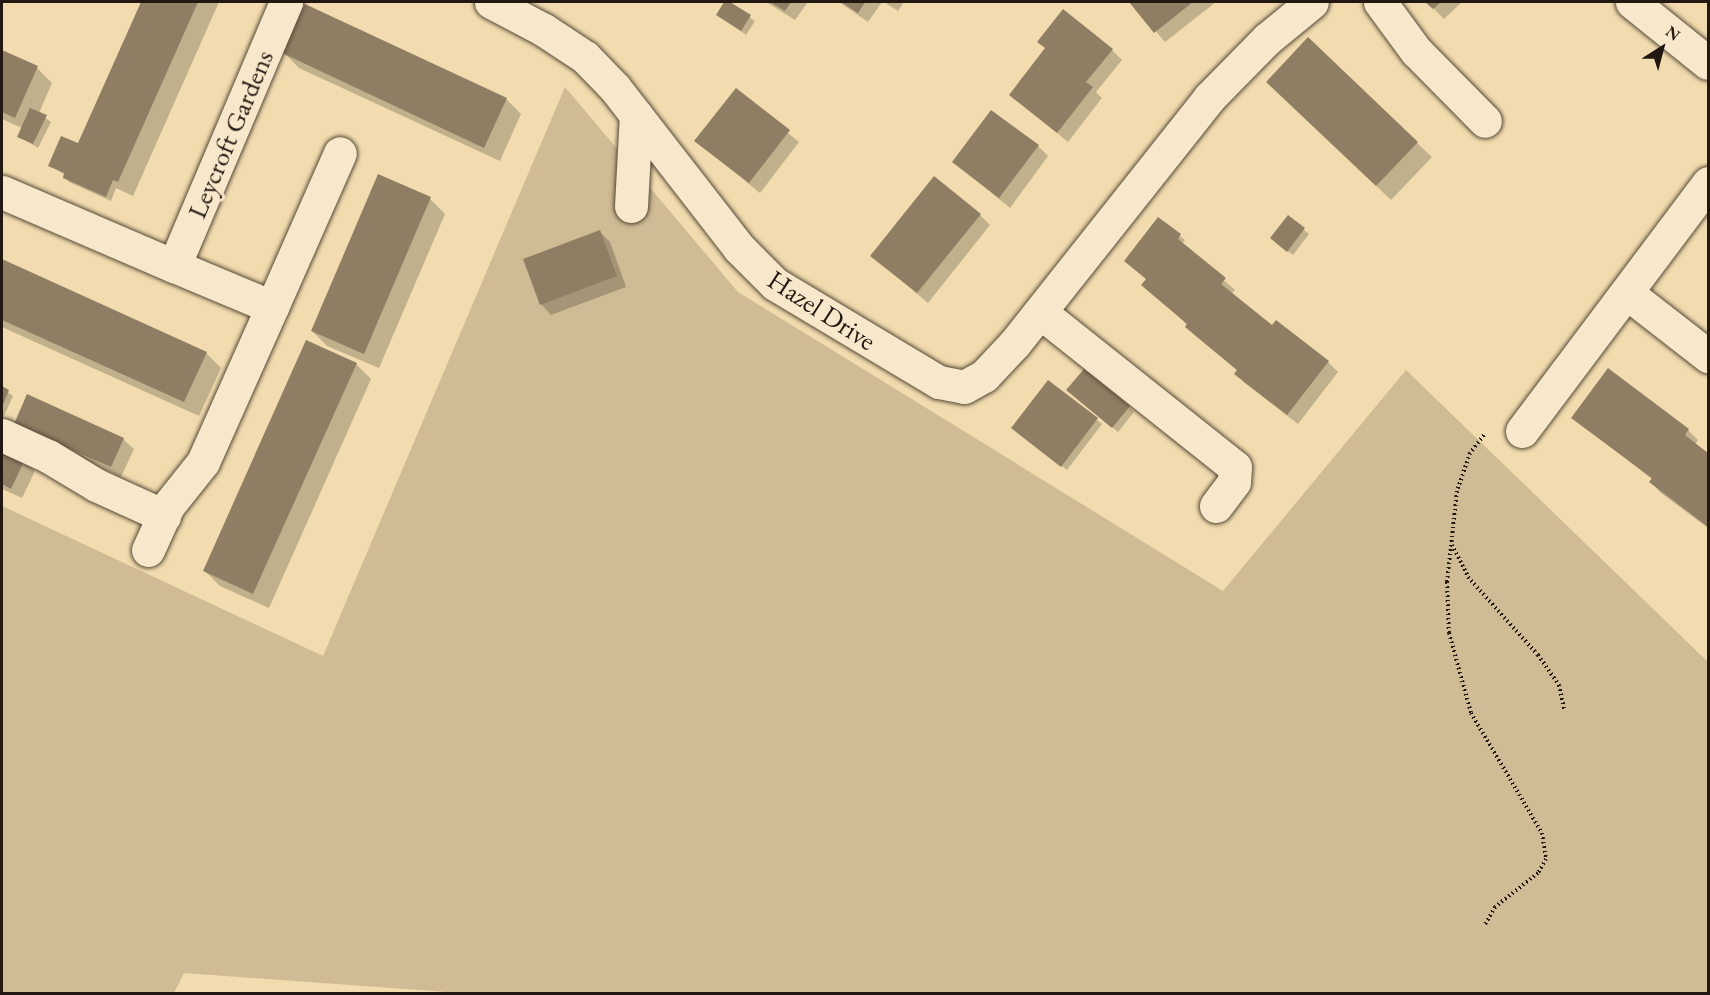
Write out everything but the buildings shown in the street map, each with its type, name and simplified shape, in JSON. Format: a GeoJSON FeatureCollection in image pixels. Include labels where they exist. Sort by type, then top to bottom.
{"type":"FeatureCollection","features":[{"type":"Feature","properties":{"kind":"street","name":"Leycroft Gardens"},"geometry":{"type":"LineString","coordinates":[[174,266],[286,2]]}},
{"type":"Feature","properties":{"kind":"street","name":"Hazel Drive"},"geometry":{"type":"LineString","coordinates":[[491,2],[585,57],[636,115],[725,231],[764,274],[786,291],[939,382],[964,387],[984,376],[1041,312],[1192,117],[1251,54],[1312,2]]}},
{"type":"Feature","properties":{"kind":"street"},"geometry":{"type":"LineString","coordinates":[[1380,2],[1426,64],[1485,121]]}},
{"type":"Feature","properties":{"kind":"street"},"geometry":{"type":"LineString","coordinates":[[1632,2],[1708,63]]}},
{"type":"Feature","properties":{"kind":"street"},"geometry":{"type":"LineString","coordinates":[[631,206],[636,115]]}},
{"type":"Feature","properties":{"kind":"street"},"geometry":{"type":"LineString","coordinates":[[148,550],[172,500],[203,462],[340,153]]}},
{"type":"Feature","properties":{"kind":"street"},"geometry":{"type":"LineString","coordinates":[[1507,429],[1627,293],[1708,183]]}},
{"type":"Feature","properties":{"kind":"street"},"geometry":{"type":"LineString","coordinates":[[2,192],[272,307]]}},
{"type":"Feature","properties":{"kind":"street"},"geometry":{"type":"LineString","coordinates":[[1627,293],[1708,356]]}},
{"type":"Feature","properties":{"kind":"street"},"geometry":{"type":"LineString","coordinates":[[1041,312],[1235,467],[1234,482],[1216,506]]}},
{"type":"Feature","properties":{"kind":"street"},"geometry":{"type":"LineString","coordinates":[[2,435],[48,456],[96,485],[164,516]]}},
{"type":"Feature","properties":{"kind":"path"},"geometry":{"type":"LineString","coordinates":[[1485,924],[1496,907],[1538,873],[1546,859],[1542,833],[1471,713],[1449,633],[1447,582],[1457,491],[1470,453],[1507,429]]}},
{"type":"Feature","properties":{"kind":"path"},"geometry":{"type":"LineString","coordinates":[[1451,545],[1468,577],[1543,663],[1558,685],[1564,709]]}},
{"type":"Feature","properties":{"kind":"shaded area"},"geometry":{"type":"Polygon","coordinates":[[[565,87],[738,292],[1223,591],[1406,370],[1708,662],[1708,993],[474,994],[184,973],[174,993],[2,994],[2,506],[323,656],[565,87]]]}}]}
